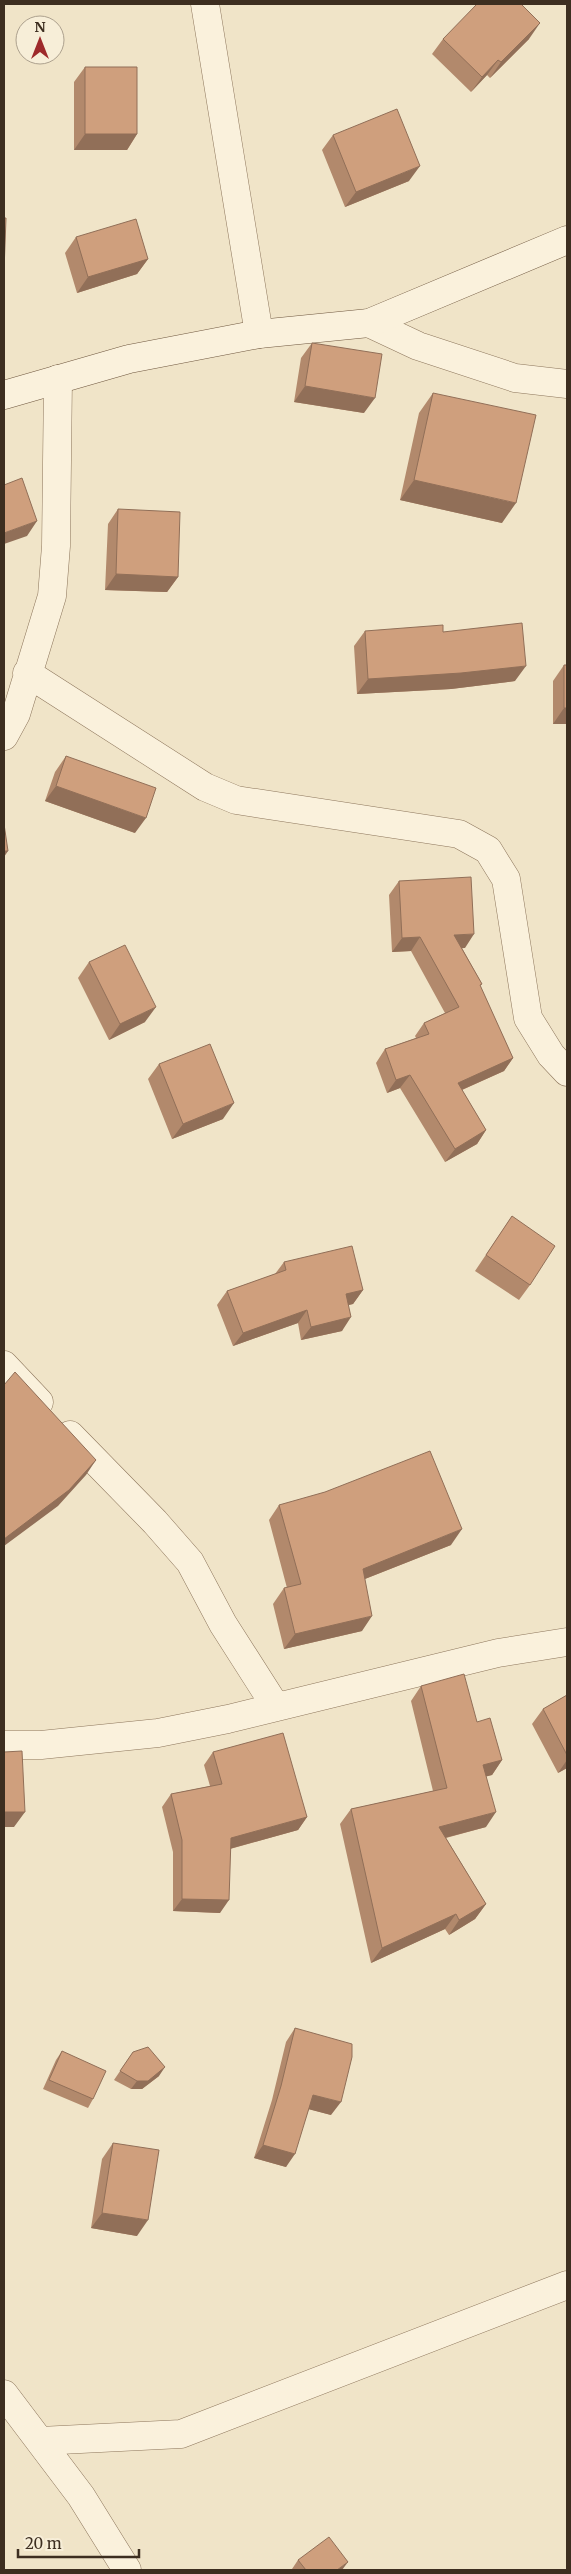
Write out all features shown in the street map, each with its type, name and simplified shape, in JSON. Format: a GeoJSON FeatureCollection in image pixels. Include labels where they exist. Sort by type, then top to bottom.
{"type":"FeatureCollection","features":[{"type":"Feature","properties":{"kind":"street"},"geometry":{"type":"LineString","coordinates":[[205,4],[259,334]]}},
{"type":"Feature","properties":{"kind":"street"},"geometry":{"type":"LineString","coordinates":[[4,395],[129,359],[259,334],[369,323],[567,240]]}},
{"type":"Feature","properties":{"kind":"street"},"geometry":{"type":"LineString","coordinates":[[369,323],[418,346],[515,378],[567,384]]}},
{"type":"Feature","properties":{"kind":"street"},"geometry":{"type":"LineString","coordinates":[[4,736],[16,714],[52,596],[56,546],[58,379]]}},
{"type":"Feature","properties":{"kind":"street"},"geometry":{"type":"LineString","coordinates":[[27,673],[205,787],[236,800],[459,834],[488,850],[506,879],[528,1018],[551,1055],[567,1072]]}},
{"type":"Feature","properties":{"kind":"street"},"geometry":{"type":"LineString","coordinates":[[4,1365],[100,1468],[155,1522],[190,1562],[223,1624],[276,1707]]}},
{"type":"Feature","properties":{"kind":"street"},"geometry":{"type":"LineString","coordinates":[[4,1745],[41,1745],[158,1733],[276,1707],[498,1653],[567,1642]]}},
{"type":"Feature","properties":{"kind":"street"},"geometry":{"type":"LineString","coordinates":[[40,2441],[181,2434],[567,2285]]}},
{"type":"Feature","properties":{"kind":"street"},"geometry":{"type":"LineString","coordinates":[[4,2394],[81,2496],[127,2570]]}},
{"type":"Feature","properties":{"kind":"building"},"geometry":{"type":"Polygon","coordinates":[[[477,4],[521,4],[540,23],[501,62],[498,60],[482,77],[443,39],[477,4]]]}},
{"type":"Feature","properties":{"kind":"building"},"geometry":{"type":"Polygon","coordinates":[[[85,67],[137,67],[137,134],[85,134],[85,67]]]}},
{"type":"Feature","properties":{"kind":"building"},"geometry":{"type":"Polygon","coordinates":[[[397,109],[420,166],[356,192],[333,135],[397,109]]]}},
{"type":"Feature","properties":{"kind":"building"},"geometry":{"type":"Polygon","coordinates":[[[4,218],[6,218],[4,271],[4,218]]]}},
{"type":"Feature","properties":{"kind":"building"},"geometry":{"type":"Polygon","coordinates":[[[136,219],[148,259],[88,277],[76,237],[136,219]]]}},
{"type":"Feature","properties":{"kind":"building"},"geometry":{"type":"Polygon","coordinates":[[[312,343],[382,354],[375,398],[305,386],[312,343]]]}},
{"type":"Feature","properties":{"kind":"building"},"geometry":{"type":"Polygon","coordinates":[[[433,393],[536,415],[516,503],[414,480],[433,393]]]}},
{"type":"Feature","properties":{"kind":"building"},"geometry":{"type":"Polygon","coordinates":[[[22,478],[37,521],[4,533],[4,485],[22,478]]]}},
{"type":"Feature","properties":{"kind":"building"},"geometry":{"type":"Polygon","coordinates":[[[118,509],[180,512],[178,577],[116,574],[118,509]]]}},
{"type":"Feature","properties":{"kind":"building"},"geometry":{"type":"Polygon","coordinates":[[[522,623],[526,666],[461,673],[368,679],[365,631],[443,625],[443,632],[522,623]]]}},
{"type":"Feature","properties":{"kind":"building"},"geometry":{"type":"Polygon","coordinates":[[[564,665],[567,665],[567,708],[564,708],[564,665]]]}},
{"type":"Feature","properties":{"kind":"building"},"geometry":{"type":"Polygon","coordinates":[[[66,756],[156,788],[146,818],[56,786],[66,756]]]}},
{"type":"Feature","properties":{"kind":"building"},"geometry":{"type":"Polygon","coordinates":[[[4,824],[8,851],[4,851],[4,824]]]}},
{"type":"Feature","properties":{"kind":"building"},"geometry":{"type":"Polygon","coordinates":[[[471,877],[474,934],[454,935],[482,984],[480,985],[513,1058],[458,1083],[486,1130],[455,1149],[410,1075],[396,1080],[385,1049],[429,1034],[424,1023],[459,1007],[420,937],[402,938],[399,881],[471,877]]]}},
{"type":"Feature","properties":{"kind":"building"},"geometry":{"type":"Polygon","coordinates":[[[125,945],[156,1007],[120,1024],[89,962],[125,945]]]}},
{"type":"Feature","properties":{"kind":"building"},"geometry":{"type":"Polygon","coordinates":[[[210,1044],[234,1103],[183,1124],[159,1064],[210,1044]]]}},
{"type":"Feature","properties":{"kind":"building"},"geometry":{"type":"Polygon","coordinates":[[[512,1216],[555,1246],[530,1285],[486,1255],[512,1216]]]}},
{"type":"Feature","properties":{"kind":"building"},"geometry":{"type":"Polygon","coordinates":[[[352,1246],[363,1290],[346,1294],[351,1317],[311,1327],[307,1310],[243,1333],[227,1291],[286,1270],[284,1262],[352,1246]]]}},
{"type":"Feature","properties":{"kind":"building"},"geometry":{"type":"Polygon","coordinates":[[[15,1372],[96,1460],[69,1490],[4,1539],[4,1385],[15,1372]]]}},
{"type":"Feature","properties":{"kind":"building"},"geometry":{"type":"Polygon","coordinates":[[[430,1451],[462,1529],[363,1569],[372,1616],[295,1634],[284,1588],[301,1584],[279,1505],[325,1492],[430,1451]]]}},
{"type":"Feature","properties":{"kind":"building"},"geometry":{"type":"Polygon","coordinates":[[[464,1674],[477,1722],[490,1718],[502,1760],[483,1765],[496,1812],[439,1827],[486,1904],[459,1920],[456,1914],[382,1948],[351,1809],[447,1788],[421,1686],[464,1674]]]}},
{"type":"Feature","properties":{"kind":"building"},"geometry":{"type":"Polygon","coordinates":[[[567,1695],[567,1755],[543,1709],[567,1695]]]}},
{"type":"Feature","properties":{"kind":"building"},"geometry":{"type":"Polygon","coordinates":[[[283,1733],[307,1817],[231,1838],[229,1900],[182,1899],[182,1840],[171,1794],[222,1784],[213,1752],[283,1733]]]}},
{"type":"Feature","properties":{"kind":"building"},"geometry":{"type":"Polygon","coordinates":[[[22,1751],[25,1812],[4,1812],[4,1752],[22,1751]]]}},
{"type":"Feature","properties":{"kind":"building"},"geometry":{"type":"Polygon","coordinates":[[[295,2028],[352,2044],[352,2057],[341,2102],[313,2095],[295,2154],[263,2145],[281,2086],[295,2028]]]}},
{"type":"Feature","properties":{"kind":"building"},"geometry":{"type":"Polygon","coordinates":[[[148,2047],[165,2067],[148,2081],[137,2081],[120,2071],[133,2052],[148,2047]]]}},
{"type":"Feature","properties":{"kind":"building"},"geometry":{"type":"Polygon","coordinates":[[[62,2051],[106,2071],[93,2099],[49,2080],[62,2051]]]}},
{"type":"Feature","properties":{"kind":"building"},"geometry":{"type":"Polygon","coordinates":[[[113,2143],[159,2150],[148,2220],[102,2213],[113,2143]]]}},
{"type":"Feature","properties":{"kind":"building"},"geometry":{"type":"Polygon","coordinates":[[[329,2537],[348,2562],[337,2570],[306,2570],[298,2560],[329,2537]]]}}]}
